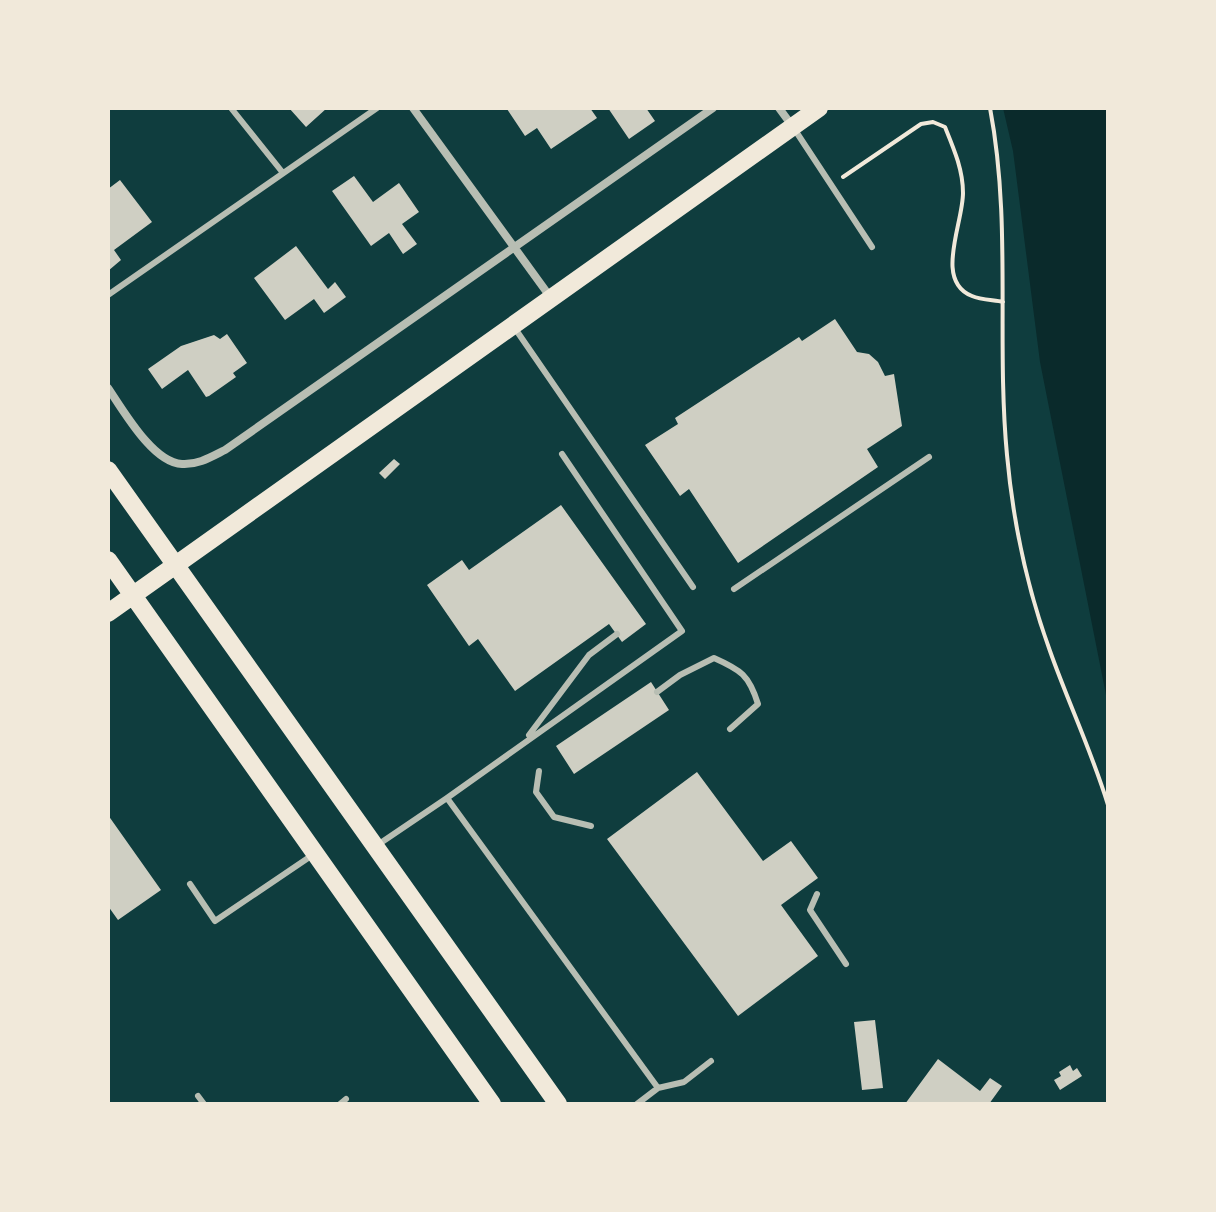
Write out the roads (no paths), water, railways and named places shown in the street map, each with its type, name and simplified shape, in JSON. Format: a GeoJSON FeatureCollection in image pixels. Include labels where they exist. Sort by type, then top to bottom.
{"type":"FeatureCollection","features":[{"type":"Feature","properties":{"kind":"main road"},"geometry":{"type":"LineString","coordinates":[[108,613],[819,108]]}},
{"type":"Feature","properties":{"kind":"main road"},"geometry":{"type":"LineString","coordinates":[[108,470],[558,1104]]}},
{"type":"Feature","properties":{"kind":"main road"},"geometry":{"type":"LineString","coordinates":[[108,560],[492,1104]]}},
{"type":"Feature","properties":{"kind":"street"},"geometry":{"type":"LineString","coordinates":[[413,108],[551,298]]}},
{"type":"Feature","properties":{"kind":"street"},"geometry":{"type":"LineString","coordinates":[[108,388],[162,456],[178,464],[197,463],[225,450],[713,108]]}},
{"type":"Feature","properties":{"kind":"street"},"geometry":{"type":"LineString","coordinates":[[779,108],[793,127]]}},
{"type":"Feature","properties":{"kind":"lane"},"geometry":{"type":"LineString","coordinates":[[231,108],[283,173]]}},
{"type":"Feature","properties":{"kind":"lane"},"geometry":{"type":"LineString","coordinates":[[108,295],[377,108]]}},
{"type":"Feature","properties":{"kind":"lane"},"geometry":{"type":"LineString","coordinates":[[793,127],[872,247]]}},
{"type":"Feature","properties":{"kind":"lane"},"geometry":{"type":"LineString","coordinates":[[514,326],[693,587]]}},
{"type":"Feature","properties":{"kind":"lane"},"geometry":{"type":"LineString","coordinates":[[376,845],[682,631],[562,454]]}},
{"type":"Feature","properties":{"kind":"lane"},"geometry":{"type":"LineString","coordinates":[[734,589],[929,457]]}},
{"type":"Feature","properties":{"kind":"lane"},"geometry":{"type":"LineString","coordinates":[[525,741],[589,655],[617,634]]}},
{"type":"Feature","properties":{"kind":"lane"},"geometry":{"type":"LineString","coordinates":[[657,692],[680,675],[714,658],[737,668],[752,683],[758,704],[730,729]]}},
{"type":"Feature","properties":{"kind":"lane"},"geometry":{"type":"LineString","coordinates":[[539,771],[536,792],[554,817],[591,826]]}},
{"type":"Feature","properties":{"kind":"lane"},"geometry":{"type":"LineString","coordinates":[[447,798],[658,1088]]}},
{"type":"Feature","properties":{"kind":"lane"},"geometry":{"type":"LineString","coordinates":[[190,884],[215,921],[314,854]]}},
{"type":"Feature","properties":{"kind":"lane"},"geometry":{"type":"LineString","coordinates":[[817,894],[810,910],[846,964]]}},
{"type":"Feature","properties":{"kind":"lane"},"geometry":{"type":"LineString","coordinates":[[637,1104],[658,1088],[684,1082],[711,1061]]}},
{"type":"Feature","properties":{"kind":"lane"},"geometry":{"type":"LineString","coordinates":[[198,1096],[204,1104]]}},
{"type":"Feature","properties":{"kind":"water"},"geometry":{"type":"Polygon","coordinates":[[[1003,108],[1108,108],[1108,705],[1040,362],[1013,151],[1003,108]]]}}]}
